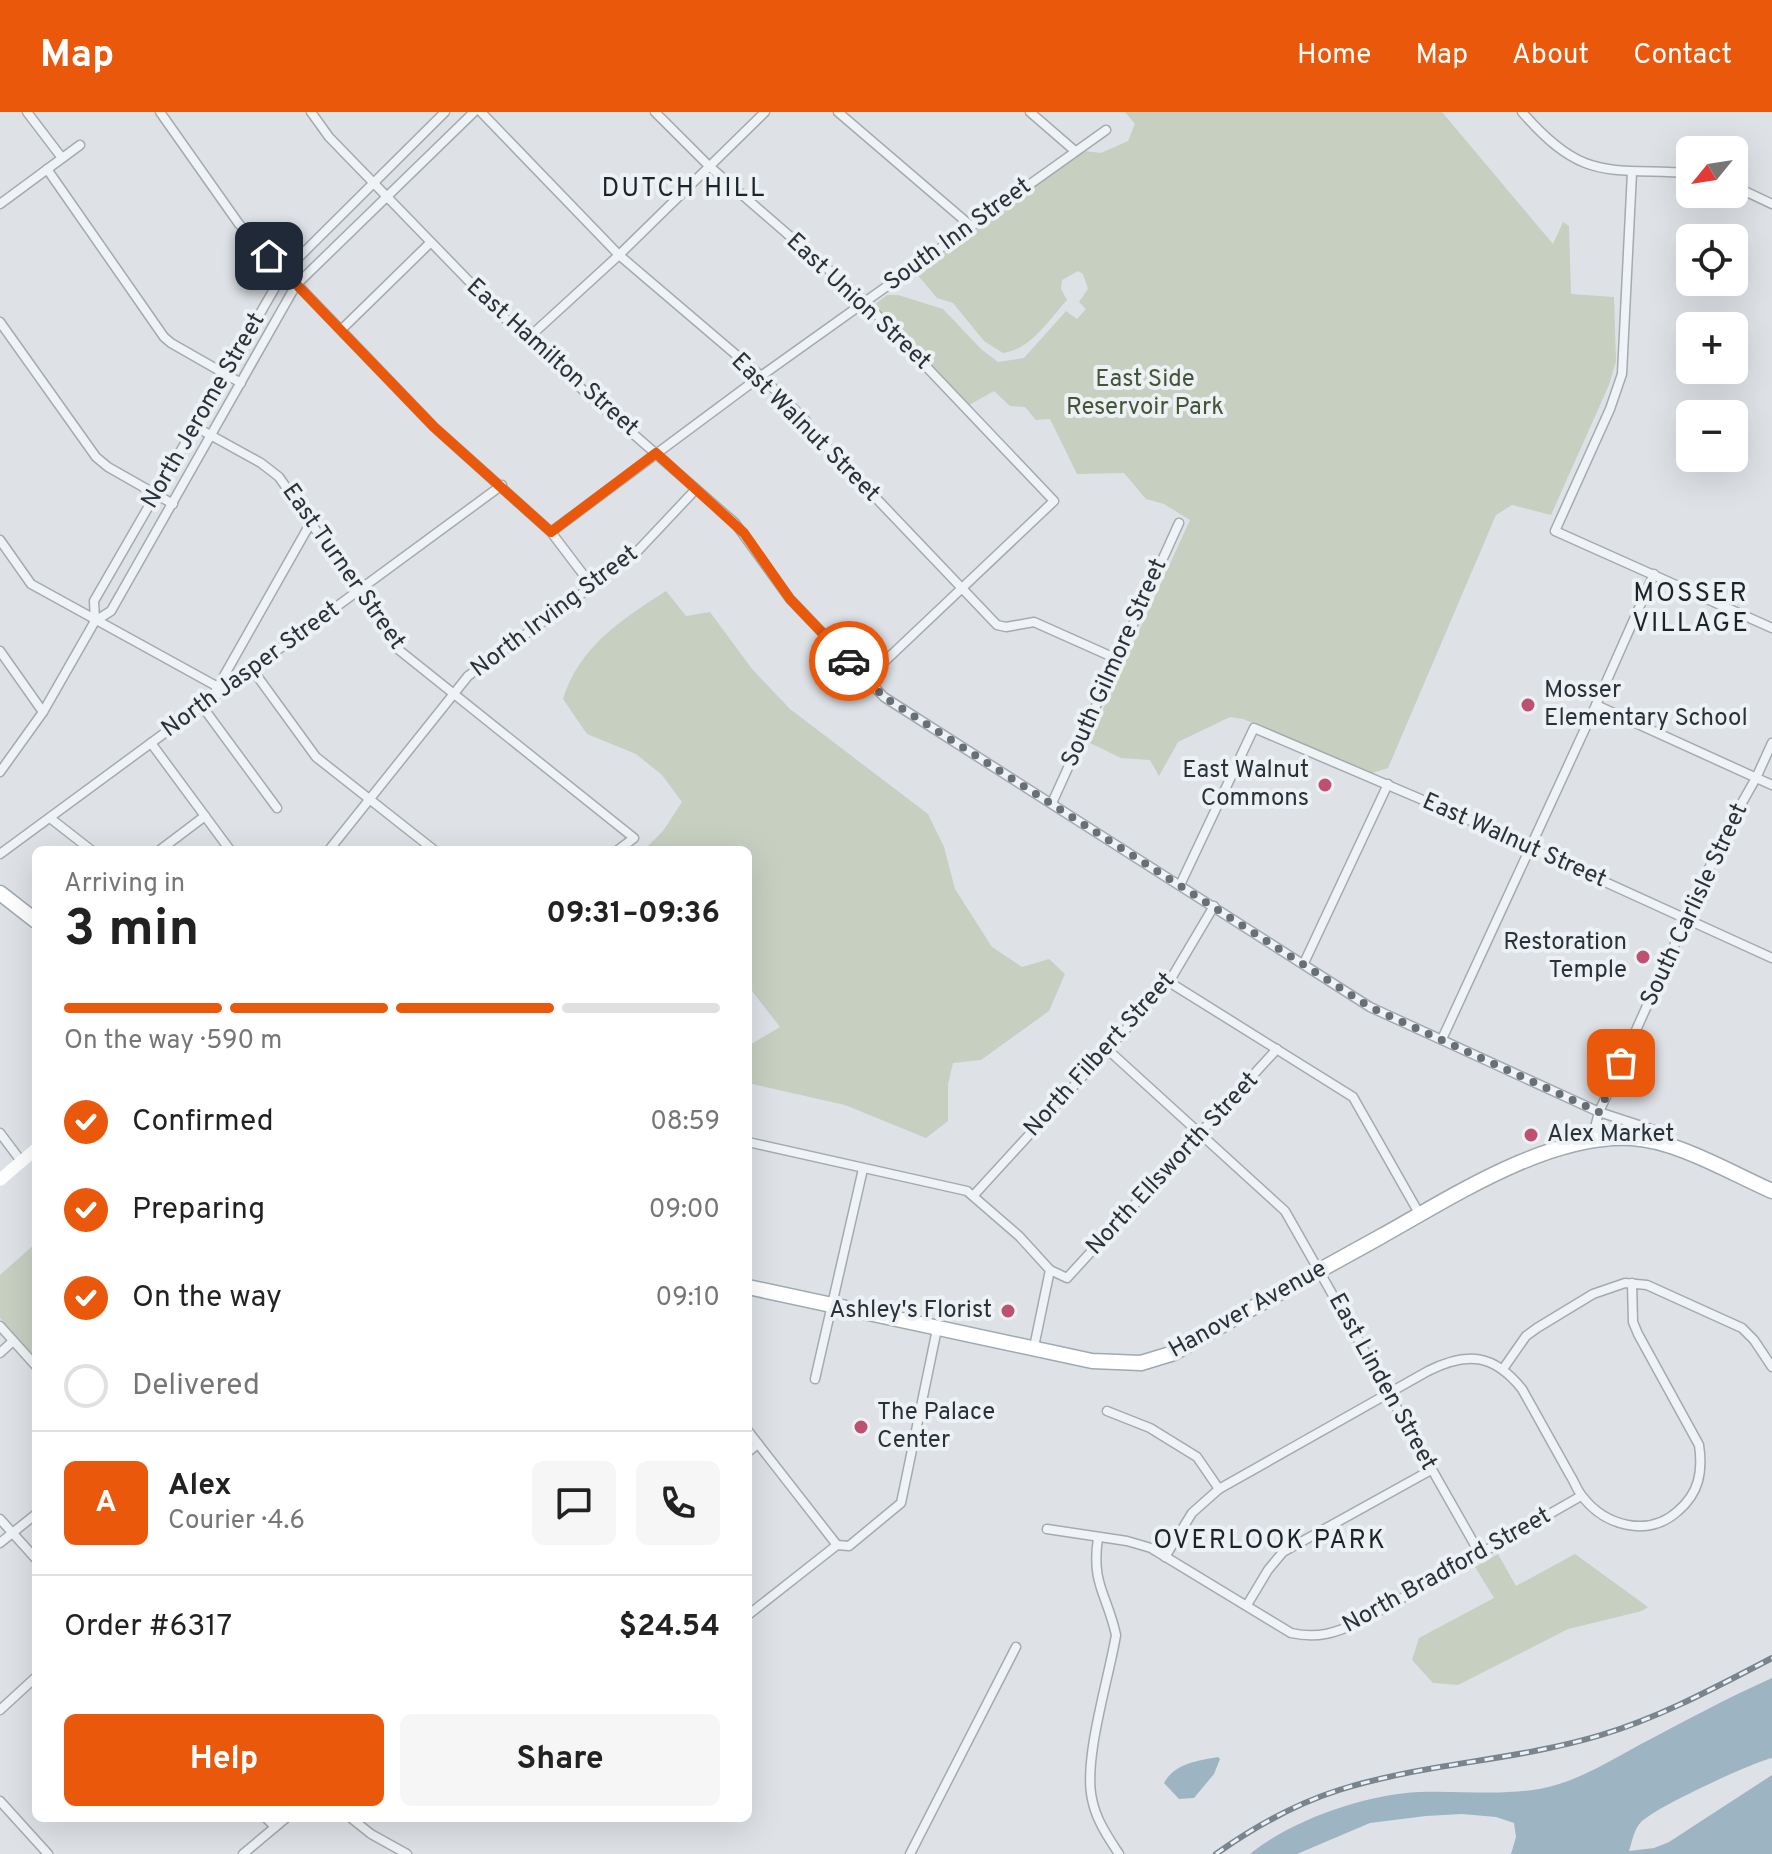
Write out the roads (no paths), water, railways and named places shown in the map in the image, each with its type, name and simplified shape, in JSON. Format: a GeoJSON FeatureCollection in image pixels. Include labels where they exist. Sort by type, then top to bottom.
{"type":"FeatureCollection","features":[{"type":"Feature","properties":{"kind":"main road"},"geometry":{"type":"LineString","coordinates":[[0,893],[32,918]]}},
{"type":"Feature","properties":{"kind":"main road","name":"Hanover Avenue"},"geometry":{"type":"LineString","coordinates":[[752,1288],[1105,1363],[1141,1363],[1174,1353],[1319,1270],[1533,1157],[1592,1139],[1633,1138],[1679,1150]]}},
{"type":"Feature","properties":{"kind":"main road","name":"East Hamilton Street"},"geometry":{"type":"LineString","coordinates":[[1679,1150],[1772,1191]]}},
{"type":"Feature","properties":{"kind":"main road"},"geometry":{"type":"LineString","coordinates":[[0,1180],[32,1152]]}},
{"type":"Feature","properties":{"kind":"street"},"geometry":{"type":"LineString","coordinates":[[27,112],[62,158]]}},
{"type":"Feature","properties":{"kind":"street"},"geometry":{"type":"LineString","coordinates":[[160,112],[239,224],[434,427],[551,532],[592,586]]}},
{"type":"Feature","properties":{"kind":"street","name":"East Hamilton Street"},"geometry":{"type":"LineString","coordinates":[[311,112],[329,137],[526,340],[744,533],[790,599],[884,697],[1370,1007],[1599,1112],[1657,1131],[1679,1150]]}},
{"type":"Feature","properties":{"kind":"street","name":"North Jerome Street"},"geometry":{"type":"LineString","coordinates":[[95,621],[94,601],[284,272],[445,112]]}},
{"type":"Feature","properties":{"kind":"street","name":"North Jerome Street"},"geometry":{"type":"LineString","coordinates":[[0,772],[43,712],[95,621],[111,611],[296,285],[474,112]]}},
{"type":"Feature","properties":{"kind":"street","name":"East Walnut Street"},"geometry":{"type":"LineString","coordinates":[[481,112],[619,255],[761,376],[961,589],[1001,627],[1034,622],[1117,659]]}},
{"type":"Feature","properties":{"kind":"street","name":"East Union Street"},"geometry":{"type":"LineString","coordinates":[[655,112],[709,166],[865,302],[1054,501],[961,589]]}},
{"type":"Feature","properties":{"kind":"street"},"geometry":{"type":"LineString","coordinates":[[526,340],[619,255],[765,112]]}},
{"type":"Feature","properties":{"kind":"street"},"geometry":{"type":"LineString","coordinates":[[838,112],[971,226]]}},
{"type":"Feature","properties":{"kind":"street"},"geometry":{"type":"LineString","coordinates":[[1030,112],[1075,151]]}},
{"type":"Feature","properties":{"kind":"street"},"geometry":{"type":"LineString","coordinates":[[1522,112],[1557,149],[1582,164],[1632,172],[1676,173]]}},
{"type":"Feature","properties":{"kind":"street","name":"South Inn Street"},"geometry":{"type":"LineString","coordinates":[[551,532],[761,376],[1106,130]]}},
{"type":"Feature","properties":{"kind":"street"},"geometry":{"type":"LineString","coordinates":[[0,204],[80,145]]}},
{"type":"Feature","properties":{"kind":"street"},"geometry":{"type":"LineString","coordinates":[[47,169],[164,337],[241,383]]}},
{"type":"Feature","properties":{"kind":"street"},"geometry":{"type":"LineString","coordinates":[[1632,172],[1622,374],[1610,409],[1555,531],[1772,628]]}},
{"type":"Feature","properties":{"kind":"street"},"geometry":{"type":"LineString","coordinates":[[1748,193],[1772,204]]}},
{"type":"Feature","properties":{"kind":"street"},"geometry":{"type":"LineString","coordinates":[[341,330],[430,243]]}},
{"type":"Feature","properties":{"kind":"street"},"geometry":{"type":"LineString","coordinates":[[0,322],[96,457],[173,504]]}},
{"type":"Feature","properties":{"kind":"street","name":"East Turner Street"},"geometry":{"type":"LineString","coordinates":[[194,426],[261,463],[279,477],[399,650],[634,838],[623,846]]}},
{"type":"Feature","properties":{"kind":"street","name":"North Jasper Street"},"geometry":{"type":"LineString","coordinates":[[0,854],[502,485]]}},
{"type":"Feature","properties":{"kind":"street","name":"North Irving Street"},"geometry":{"type":"LineString","coordinates":[[332,846],[468,676],[650,541],[696,489]]}},
{"type":"Feature","properties":{"kind":"street","name":"South Gilmore Street"},"geometry":{"type":"LineString","coordinates":[[1052,803],[1179,523]]}},
{"type":"Feature","properties":{"kind":"street"},"geometry":{"type":"LineString","coordinates":[[277,808],[206,704],[310,524]]}},
{"type":"Feature","properties":{"kind":"street"},"geometry":{"type":"LineString","coordinates":[[0,540],[31,584],[218,687]]}},
{"type":"Feature","properties":{"kind":"street"},"geometry":{"type":"LineString","coordinates":[[1442,1039],[1654,574]]}},
{"type":"Feature","properties":{"kind":"street"},"geometry":{"type":"LineString","coordinates":[[866,679],[961,589]]}},
{"type":"Feature","properties":{"kind":"street"},"geometry":{"type":"LineString","coordinates":[[0,651],[43,712]]}},
{"type":"Feature","properties":{"kind":"street"},"geometry":{"type":"LineString","coordinates":[[252,669],[316,757],[429,846]]}},
{"type":"Feature","properties":{"kind":"street"},"geometry":{"type":"LineString","coordinates":[[1596,705],[1772,785]]}},
{"type":"Feature","properties":{"kind":"street","name":"East Walnut Street"},"geometry":{"type":"LineString","coordinates":[[1180,885],[1254,728],[1530,847],[1772,958]]}},
{"type":"Feature","properties":{"kind":"street"},"geometry":{"type":"LineString","coordinates":[[151,743],[227,846]]}},
{"type":"Feature","properties":{"kind":"street","name":"South Carlisle Street"},"geometry":{"type":"LineString","coordinates":[[1592,1139],[1599,1112],[1726,831],[1772,743]]}},
{"type":"Feature","properties":{"kind":"street"},"geometry":{"type":"LineString","coordinates":[[1304,963],[1388,784]]}},
{"type":"Feature","properties":{"kind":"street"},"geometry":{"type":"LineString","coordinates":[[165,846],[205,816]]}},
{"type":"Feature","properties":{"kind":"street"},"geometry":{"type":"LineString","coordinates":[[50,818],[86,846]]}},
{"type":"Feature","properties":{"kind":"street","name":"North Filbert Street"},"geometry":{"type":"LineString","coordinates":[[974,1195],[1169,982],[1214,906]]}},
{"type":"Feature","properties":{"kind":"street"},"geometry":{"type":"LineString","coordinates":[[1169,982],[1353,1097],[1420,1215]]}},
{"type":"Feature","properties":{"kind":"street","name":"East Linden Street"},"geometry":{"type":"LineString","coordinates":[[1107,1049],[1285,1211],[1480,1554]]}},
{"type":"Feature","properties":{"kind":"street","name":"North Ellsworth Street"},"geometry":{"type":"LineString","coordinates":[[1050,1270],[1067,1278],[1277,1049]]}},
{"type":"Feature","properties":{"kind":"street"},"geometry":{"type":"LineString","coordinates":[[0,1133],[21,1161]]}},
{"type":"Feature","properties":{"kind":"street"},"geometry":{"type":"LineString","coordinates":[[752,1143],[964,1190],[974,1195],[1019,1236],[1050,1270],[1034,1347]]}},
{"type":"Feature","properties":{"kind":"street"},"geometry":{"type":"LineString","coordinates":[[815,1379],[863,1169]]}},
{"type":"Feature","properties":{"kind":"street"},"geometry":{"type":"LineString","coordinates":[[1503,1369],[1526,1336],[1537,1328],[1593,1294],[1632,1283],[1647,1285],[1742,1328],[1772,1367]]}},
{"type":"Feature","properties":{"kind":"street"},"geometry":{"type":"LineString","coordinates":[[1165,1557],[1192,1513],[1219,1489],[1446,1361],[1459,1359],[1481,1359],[1503,1369],[1522,1389],[1581,1496],[1607,1518],[1627,1526],[1641,1527],[1669,1519],[1693,1494],[1699,1482],[1702,1463],[1699,1445],[1633,1322],[1632,1283]]}},
{"type":"Feature","properties":{"kind":"street"},"geometry":{"type":"LineString","coordinates":[[0,1326],[32,1362]]}},
{"type":"Feature","properties":{"kind":"street"},"geometry":{"type":"LineString","coordinates":[[752,1612],[837,1545],[849,1546],[901,1503],[937,1329]]}},
{"type":"Feature","properties":{"kind":"street"},"geometry":{"type":"LineString","coordinates":[[0,1353],[13,1341]]}},
{"type":"Feature","properties":{"kind":"street"},"geometry":{"type":"LineString","coordinates":[[1107,1411],[1150,1428],[1197,1457],[1219,1489]]}},
{"type":"Feature","properties":{"kind":"street"},"geometry":{"type":"LineString","coordinates":[[752,1436],[837,1545]]}},
{"type":"Feature","properties":{"kind":"street"},"geometry":{"type":"LineString","coordinates":[[752,1449],[758,1444]]}},
{"type":"Feature","properties":{"kind":"street"},"geometry":{"type":"LineString","coordinates":[[1047,1529],[1127,1541],[1151,1548],[1247,1605],[1283,1552],[1431,1470]]}},
{"type":"Feature","properties":{"kind":"street","name":"North Bradford Street"},"geometry":{"type":"LineString","coordinates":[[1247,1605],[1291,1633],[1309,1637],[1330,1635],[1360,1622],[1581,1496]]}},
{"type":"Feature","properties":{"kind":"street"},"geometry":{"type":"LineString","coordinates":[[0,1543],[32,1517]]}},
{"type":"Feature","properties":{"kind":"street"},"geometry":{"type":"LineString","coordinates":[[0,1519],[32,1555]]}},
{"type":"Feature","properties":{"kind":"street"},"geometry":{"type":"LineString","coordinates":[[1098,1538],[1095,1558],[1097,1582],[1116,1635],[1092,1760],[1090,1788],[1097,1816],[1119,1854]]}},
{"type":"Feature","properties":{"kind":"street"},"geometry":{"type":"LineString","coordinates":[[910,1854],[1016,1647]]}},
{"type":"Feature","properties":{"kind":"street"},"geometry":{"type":"LineString","coordinates":[[0,1710],[32,1681]]}},
{"type":"Feature","properties":{"kind":"street"},"geometry":{"type":"LineString","coordinates":[[0,1801],[48,1854]]}},
{"type":"Feature","properties":{"kind":"street"},"geometry":{"type":"LineString","coordinates":[[270,1822],[275,1827]]}},
{"type":"Feature","properties":{"kind":"street"},"geometry":{"type":"LineString","coordinates":[[243,1854],[281,1822]]}},
{"type":"Feature","properties":{"kind":"street"},"geometry":{"type":"LineString","coordinates":[[356,1822],[407,1854]]}},
{"type":"Feature","properties":{"kind":"water"},"geometry":{"type":"Polygon","coordinates":[[[1772,1678],[1772,1758],[1704,1786],[1650,1815],[1637,1828],[1629,1851],[1654,1848],[1669,1842],[1772,1775],[1772,1854],[1511,1854],[1516,1837],[1514,1823],[1496,1817],[1462,1814],[1370,1823],[1297,1854],[1250,1854],[1286,1830],[1308,1820],[1376,1798],[1419,1792],[1525,1791],[1559,1784],[1591,1771],[1772,1678]]]}},
{"type":"Feature","properties":{"kind":"water"},"geometry":{"type":"Polygon","coordinates":[[[1220,1759],[1214,1774],[1194,1798],[1179,1799],[1164,1783],[1180,1767],[1220,1759]]]}},
{"type":"Feature","properties":{"kind":"railway"},"geometry":{"type":"LineString","coordinates":[[1216,1854],[1275,1817],[1339,1790],[1601,1735],[1667,1710],[1772,1658]]}},
{"type":"Feature","properties":{"kind":"place","name":"Mosser Elementary School"},"geometry":{"type":"Point","coordinates":[1528,705]}},
{"type":"Feature","properties":{"kind":"place","name":"East Walnut Commons"},"geometry":{"type":"Point","coordinates":[1325,785]}},
{"type":"Feature","properties":{"kind":"place","name":"Restoration Temple"},"geometry":{"type":"Point","coordinates":[1643,957]}},
{"type":"Feature","properties":{"kind":"place","name":"Alex Market"},"geometry":{"type":"Point","coordinates":[1531,1135]}},
{"type":"Feature","properties":{"kind":"place","name":"Ashley's Florist"},"geometry":{"type":"Point","coordinates":[1008,1311]}},
{"type":"Feature","properties":{"kind":"place","name":"The Palace Center"},"geometry":{"type":"Point","coordinates":[861,1427]}},
{"type":"Feature","properties":{"kind":"district","name":"DUTCH HILL"},"geometry":{"type":"Point","coordinates":[684,189]}},
{"type":"Feature","properties":{"kind":"district","name":"MOSSER VILLAGE"},"geometry":{"type":"Point","coordinates":[1691,609]}},
{"type":"Feature","properties":{"kind":"district","name":"OVERLOOK PARK"},"geometry":{"type":"Point","coordinates":[1270,1541]}},
{"type":"Feature","properties":{"kind":"park label","name":"East Side Reservoir Park"},"geometry":{"type":"Point","coordinates":[1145,394]}}]}
